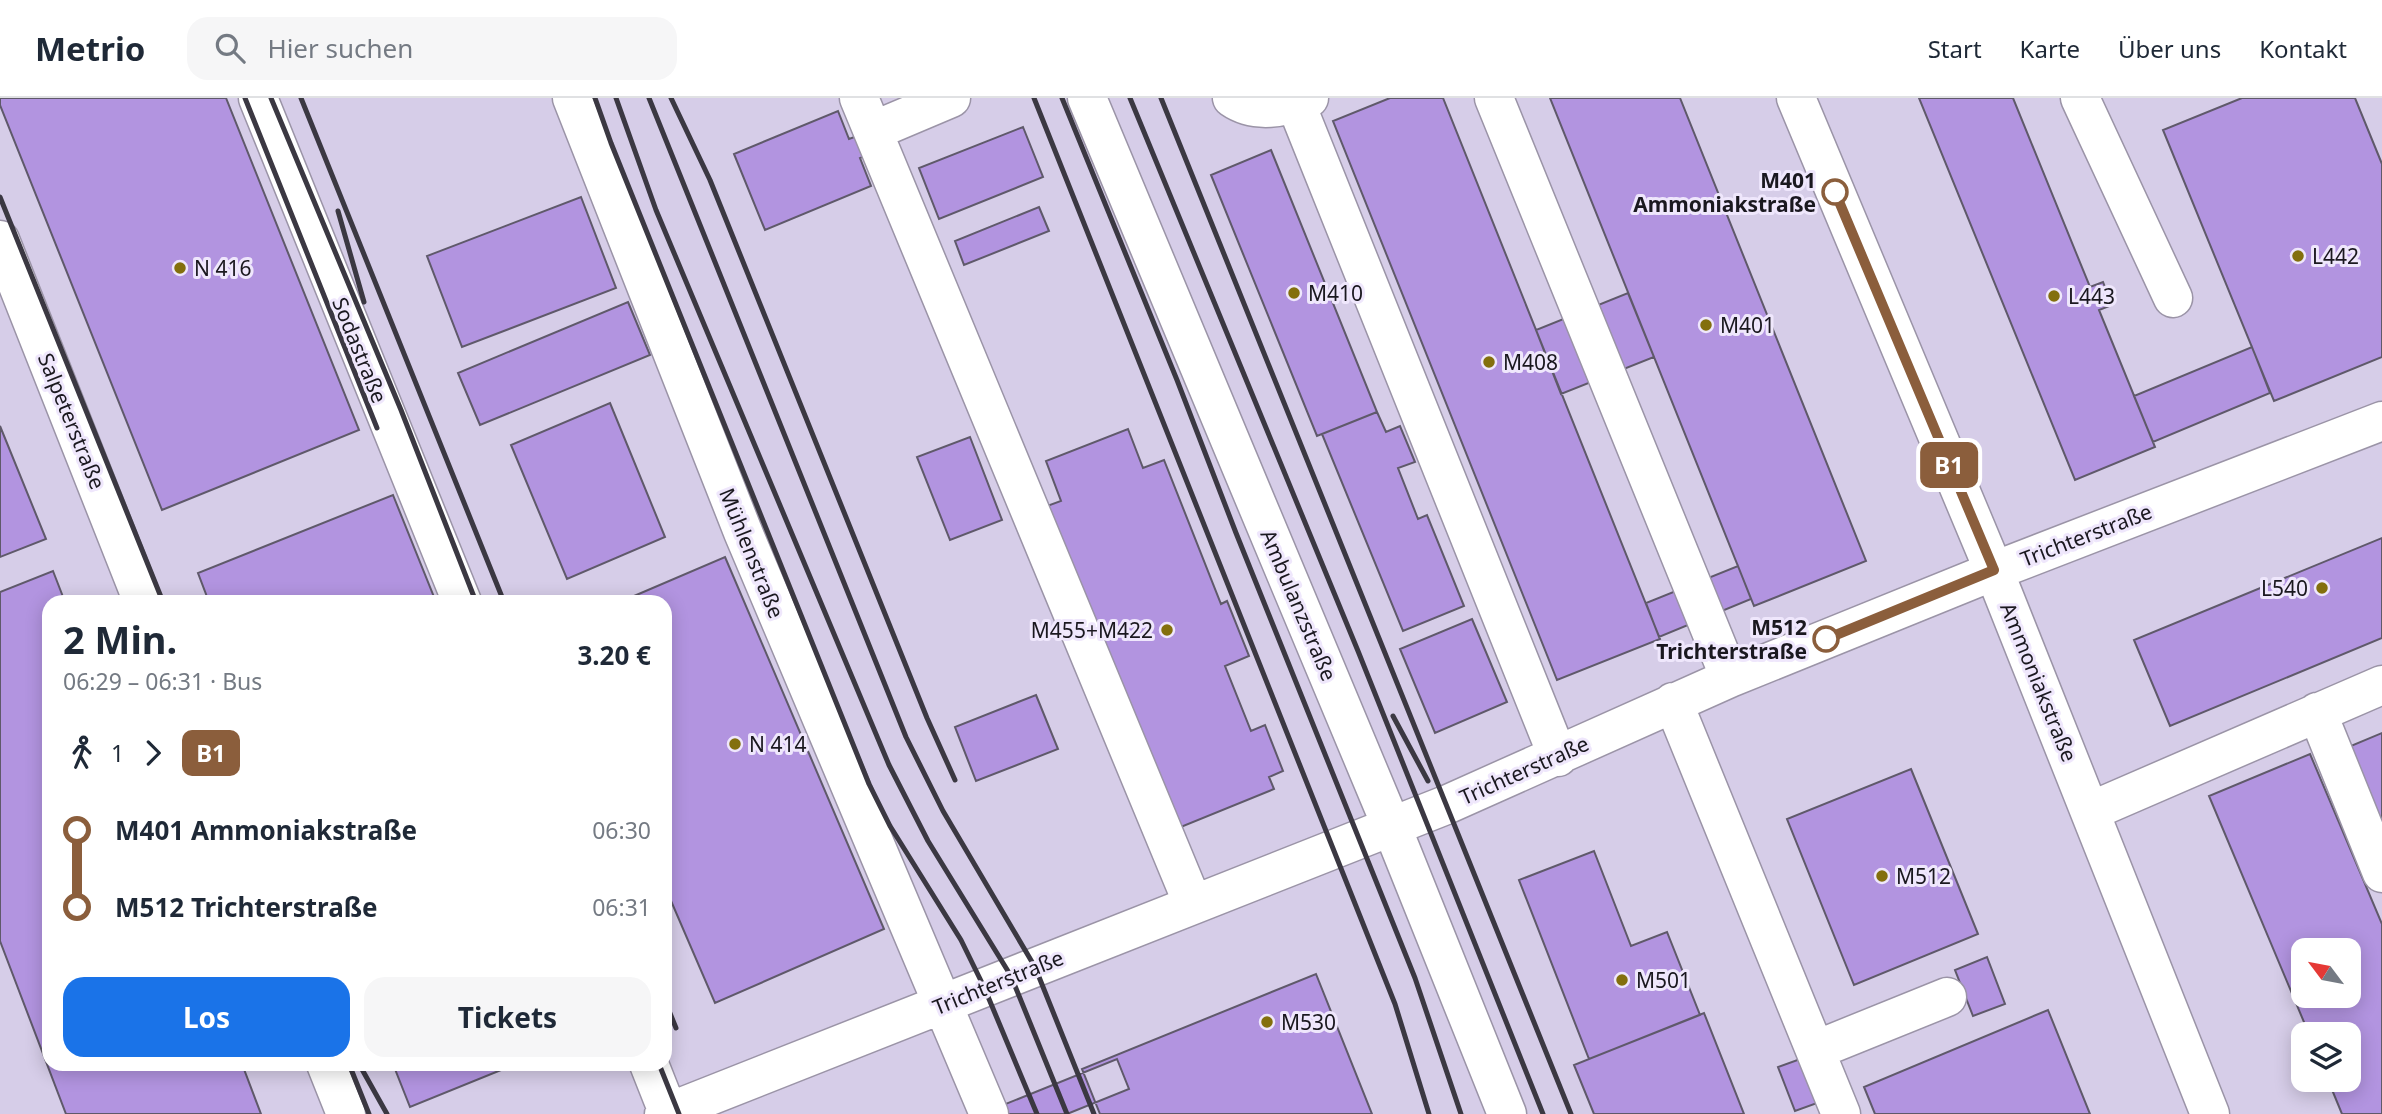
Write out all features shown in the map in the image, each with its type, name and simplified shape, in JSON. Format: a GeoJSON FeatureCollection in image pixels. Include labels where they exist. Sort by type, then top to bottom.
{"type":"FeatureCollection","features":[{"type":"Feature","properties":{"kind":"street","name":"Sodastraße"},"geometry":{"type":"LineString","coordinates":[[258,98],[459,595]]}},
{"type":"Feature","properties":{"kind":"street","name":"Mühlenstraße"},"geometry":{"type":"LineString","coordinates":[[572,98],[743,532],[989,1114]]}},
{"type":"Feature","properties":{"kind":"street"},"geometry":{"type":"LineString","coordinates":[[951,98],[866,115],[1193,904]]}},
{"type":"Feature","properties":{"kind":"street","name":"Ambulanzstraße"},"geometry":{"type":"LineString","coordinates":[[1087,98],[1391,825],[1507,1114]]}},
{"type":"Feature","properties":{"kind":"street"},"geometry":{"type":"LineString","coordinates":[[1231,98],[1237,102],[1270,109],[1303,101],[1558,757]]}},
{"type":"Feature","properties":{"kind":"street"},"geometry":{"type":"LineString","coordinates":[[1494,98],[1730,678]]}},
{"type":"Feature","properties":{"kind":"street","name":"Ammoniakstraße"},"geometry":{"type":"LineString","coordinates":[[1796,98],[1994,570],[2210,1114]]}},
{"type":"Feature","properties":{"kind":"street"},"geometry":{"type":"LineString","coordinates":[[2080,98],[2173,298]]}},
{"type":"Feature","properties":{"kind":"street","name":"Salpeterstraße"},"geometry":{"type":"LineString","coordinates":[[0,240],[140,595]]}},
{"type":"Feature","properties":{"kind":"street","name":"Trichterstraße"},"geometry":{"type":"LineString","coordinates":[[666,1113],[1446,804],[1558,757],[1673,702],[1994,570],[2382,421]]}},
{"type":"Feature","properties":{"kind":"street"},"geometry":{"type":"LineString","coordinates":[[2091,811],[2382,685]]}},
{"type":"Feature","properties":{"kind":"street"},"geometry":{"type":"LineString","coordinates":[[1673,702],[1841,1114]]}},
{"type":"Feature","properties":{"kind":"street"},"geometry":{"type":"LineString","coordinates":[[2317,712],[2382,873]]}},
{"type":"Feature","properties":{"kind":"street"},"geometry":{"type":"LineString","coordinates":[[1816,1050],[1947,997]]}},
{"type":"Feature","properties":{"kind":"street"},"geometry":{"type":"LineString","coordinates":[[329,1071],[346,1114]]}},
{"type":"Feature","properties":{"kind":"street"},"geometry":{"type":"LineString","coordinates":[[651,1071],[666,1113]]}},
{"type":"Feature","properties":{"kind":"shaded area"},"geometry":{"type":"Polygon","coordinates":[[[0,98],[2382,98],[2382,1114],[0,1114],[0,98]]]}},
{"type":"Feature","properties":{"kind":"building","name":"N 416"},"geometry":{"type":"Polygon","coordinates":[[[0,98],[226,98],[359,430],[162,510],[0,105],[0,98]]]}},
{"type":"Feature","properties":{"kind":"building","name":"M408"},"geometry":{"type":"Polygon","coordinates":[[[1390,98],[1443,98],[1660,639],[1557,680],[1333,121],[1390,98]]]}},
{"type":"Feature","properties":{"kind":"building","name":"M401"},"geometry":{"type":"Polygon","coordinates":[[[1550,98],[1680,98],[1866,561],[1754,606],[1550,98]]]}},
{"type":"Feature","properties":{"kind":"building","name":"L443"},"geometry":{"type":"Polygon","coordinates":[[[1919,98],[2013,98],[2090,287],[2103,282],[2112,305],[2099,310],[2155,447],[2075,480],[1919,98]]]}},
{"type":"Feature","properties":{"kind":"building","name":"L442"},"geometry":{"type":"Polygon","coordinates":[[[2242,98],[2355,98],[2382,164],[2382,357],[2274,401],[2163,130],[2242,98]]]}},
{"type":"Feature","properties":{"kind":"building"},"geometry":{"type":"Polygon","coordinates":[[[838,111],[849,139],[860,135],[868,155],[860,158],[871,186],[765,230],[734,154],[838,111]]]}},
{"type":"Feature","properties":{"kind":"building"},"geometry":{"type":"Polygon","coordinates":[[[1023,127],[1043,177],[939,219],[919,168],[1023,127]]]}},
{"type":"Feature","properties":{"kind":"building","name":"M410"},"geometry":{"type":"Polygon","coordinates":[[[1271,150],[1377,412],[1317,436],[1211,175],[1271,150]]]}},
{"type":"Feature","properties":{"kind":"building"},"geometry":{"type":"Polygon","coordinates":[[[581,197],[616,288],[462,347],[427,256],[581,197]]]}},
{"type":"Feature","properties":{"kind":"building"},"geometry":{"type":"Polygon","coordinates":[[[1039,207],[1049,231],[964,265],[955,241],[1039,207]]]}},
{"type":"Feature","properties":{"kind":"building"},"geometry":{"type":"Polygon","coordinates":[[[1628,293],[1654,357],[1561,394],[1536,330],[1628,293]]]}},
{"type":"Feature","properties":{"kind":"building"},"geometry":{"type":"Polygon","coordinates":[[[628,302],[650,355],[480,425],[458,373],[628,302]]]}},
{"type":"Feature","properties":{"kind":"building"},"geometry":{"type":"Polygon","coordinates":[[[2252,347],[2270,393],[2153,442],[2134,396],[2252,347]]]}},
{"type":"Feature","properties":{"kind":"building"},"geometry":{"type":"Polygon","coordinates":[[[610,403],[665,537],[567,579],[511,445],[610,403]]]}},
{"type":"Feature","properties":{"kind":"building"},"geometry":{"type":"Polygon","coordinates":[[[1377,412],[1386,432],[1400,426],[1415,462],[1398,468],[1418,519],[1427,515],[1464,606],[1403,631],[1322,434],[1377,412]]]}},
{"type":"Feature","properties":{"kind":"building"},"geometry":{"type":"Polygon","coordinates":[[[0,426],[46,539],[0,557],[0,426]]]}},
{"type":"Feature","properties":{"kind":"building","name":"M455+M422"},"geometry":{"type":"Polygon","coordinates":[[[1128,429],[1143,468],[1164,460],[1221,604],[1227,601],[1249,656],[1225,666],[1251,731],[1265,725],[1283,771],[1269,777],[1274,789],[1176,829],[1047,506],[1061,501],[1046,461],[1128,429]]]}},
{"type":"Feature","properties":{"kind":"building"},"geometry":{"type":"Polygon","coordinates":[[[970,437],[1002,520],[950,540],[917,457],[970,437]]]}},
{"type":"Feature","properties":{"kind":"building"},"geometry":{"type":"Polygon","coordinates":[[[393,495],[433,595],[206,595],[198,573],[393,495]]]}},
{"type":"Feature","properties":{"kind":"building","name":"L540"},"geometry":{"type":"Polygon","coordinates":[[[2382,538],[2382,638],[2170,726],[2134,640],[2382,538]]]}},
{"type":"Feature","properties":{"kind":"building","name":"N 414"},"geometry":{"type":"Polygon","coordinates":[[[725,557],[884,929],[715,1003],[672,903],[672,595],[636,595],[725,557]]]}},
{"type":"Feature","properties":{"kind":"building"},"geometry":{"type":"Polygon","coordinates":[[[1738,566],[1751,599],[1659,637],[1646,603],[1738,566]]]}},
{"type":"Feature","properties":{"kind":"building"},"geometry":{"type":"Polygon","coordinates":[[[53,571],[62,595],[42,595],[42,1051],[0,941],[0,592],[53,571]]]}},
{"type":"Feature","properties":{"kind":"building"},"geometry":{"type":"Polygon","coordinates":[[[1472,619],[1507,702],[1435,733],[1400,649],[1472,619]]]}},
{"type":"Feature","properties":{"kind":"building"},"geometry":{"type":"Polygon","coordinates":[[[1036,695],[1058,749],[976,781],[955,727],[1036,695]]]}},
{"type":"Feature","properties":{"kind":"building"},"geometry":{"type":"Polygon","coordinates":[[[2382,733],[2382,836],[2346,748],[2382,733]]]}},
{"type":"Feature","properties":{"kind":"building"},"geometry":{"type":"Polygon","coordinates":[[[2310,754],[2382,924],[2382,1114],[2342,1114],[2333,1092],[2361,1092],[2361,1022],[2304,1022],[2298,1008],[2361,1008],[2361,938],[2291,938],[2291,991],[2209,796],[2310,754]]]}},
{"type":"Feature","properties":{"kind":"building","name":"M512"},"geometry":{"type":"Polygon","coordinates":[[[1911,769],[1978,934],[1854,985],[1787,819],[1911,769]]]}},
{"type":"Feature","properties":{"kind":"building","name":"M501"},"geometry":{"type":"Polygon","coordinates":[[[1594,851],[1631,946],[1667,932],[1700,1015],[1589,1059],[1519,880],[1594,851]]]}},
{"type":"Feature","properties":{"kind":"building"},"geometry":{"type":"Polygon","coordinates":[[[1987,957],[2005,1004],[1973,1016],[1955,970],[1987,957]]]}},
{"type":"Feature","properties":{"kind":"building","name":"M530"},"geometry":{"type":"Polygon","coordinates":[[[1316,974],[1372,1114],[1100,1114],[1082,1069],[1316,974]]]}},
{"type":"Feature","properties":{"kind":"building"},"geometry":{"type":"Polygon","coordinates":[[[2048,1010],[2090,1114],[1875,1114],[1864,1087],[2048,1010]]]}},
{"type":"Feature","properties":{"kind":"building"},"geometry":{"type":"Polygon","coordinates":[[[1704,1013],[1744,1114],[1594,1114],[1574,1065],[1704,1013]]]}},
{"type":"Feature","properties":{"kind":"building"},"geometry":{"type":"Polygon","coordinates":[[[1803,1058],[1820,1102],[1795,1111],[1778,1067],[1803,1058]]]}},
{"type":"Feature","properties":{"kind":"building"},"geometry":{"type":"Polygon","coordinates":[[[1117,1059],[1129,1089],[1067,1114],[981,1114],[1117,1059]]]}},
{"type":"Feature","properties":{"kind":"building"},"geometry":{"type":"Polygon","coordinates":[[[50,1071],[245,1071],[261,1114],[66,1114],[50,1071]]]}},
{"type":"Feature","properties":{"kind":"building"},"geometry":{"type":"Polygon","coordinates":[[[396,1071],[499,1071],[410,1107],[396,1071]]]}},
{"type":"Feature","properties":{"kind":"railway"},"geometry":{"type":"LineString","coordinates":[[245,98],[377,428]]}},
{"type":"Feature","properties":{"kind":"railway"},"geometry":{"type":"LineString","coordinates":[[271,98],[401,410],[473,595]]}},
{"type":"Feature","properties":{"kind":"railway"},"geometry":{"type":"LineString","coordinates":[[301,98],[501,595]]}},
{"type":"Feature","properties":{"kind":"railway"},"geometry":{"type":"LineString","coordinates":[[595,98],[869,784],[890,826],[961,940],[984,987],[1037,1114]]}},
{"type":"Feature","properties":{"kind":"railway"},"geometry":{"type":"LineString","coordinates":[[616,98],[656,210],[889,765],[928,841],[1011,976],[1067,1114]]}},
{"type":"Feature","properties":{"kind":"railway"},"geometry":{"type":"LineString","coordinates":[[649,98],[906,737],[943,811],[1035,967],[1094,1114]]}},
{"type":"Feature","properties":{"kind":"railway"},"geometry":{"type":"LineString","coordinates":[[671,98],[710,180],[927,718],[955,780]]}},
{"type":"Feature","properties":{"kind":"railway"},"geometry":{"type":"LineString","coordinates":[[1034,98],[1395,1004],[1429,1114]]}},
{"type":"Feature","properties":{"kind":"railway"},"geometry":{"type":"LineString","coordinates":[[1062,98],[1415,978],[1461,1114]]}},
{"type":"Feature","properties":{"kind":"railway"},"geometry":{"type":"LineString","coordinates":[[1130,98],[1358,651],[1543,1114]]}},
{"type":"Feature","properties":{"kind":"railway"},"geometry":{"type":"LineString","coordinates":[[1161,98],[1571,1114]]}},
{"type":"Feature","properties":{"kind":"railway"},"geometry":{"type":"LineString","coordinates":[[0,197],[160,595]]}},
{"type":"Feature","properties":{"kind":"railway"},"geometry":{"type":"LineString","coordinates":[[338,211],[364,302]]}},
{"type":"Feature","properties":{"kind":"railway"},"geometry":{"type":"LineString","coordinates":[[1393,716],[1428,781]]}},
{"type":"Feature","properties":{"kind":"railway"},"geometry":{"type":"LineString","coordinates":[[672,1018],[676,1028]]}},
{"type":"Feature","properties":{"kind":"railway"},"geometry":{"type":"LineString","coordinates":[[352,1071],[369,1114]]}},
{"type":"Feature","properties":{"kind":"railway"},"geometry":{"type":"LineString","coordinates":[[363,1071],[387,1114]]}},
{"type":"Feature","properties":{"kind":"railway"},"geometry":{"type":"LineString","coordinates":[[662,1071],[679,1114]]}},
{"type":"Feature","properties":{"kind":"bus line","name":"B1"},"geometry":{"type":"LineString","coordinates":[[1826,639],[1994,570],[1835,192]]}},
{"type":"Feature","properties":{"kind":"place","name":"M401 Ammoniakstraße"},"geometry":{"type":"Point","coordinates":[1835,192]}},
{"type":"Feature","properties":{"kind":"place","name":"L442"},"geometry":{"type":"Point","coordinates":[2298,256]}},
{"type":"Feature","properties":{"kind":"place","name":"N 416"},"geometry":{"type":"Point","coordinates":[180,268]}},
{"type":"Feature","properties":{"kind":"place","name":"M410"},"geometry":{"type":"Point","coordinates":[1294,293]}},
{"type":"Feature","properties":{"kind":"place","name":"L443"},"geometry":{"type":"Point","coordinates":[2054,296]}},
{"type":"Feature","properties":{"kind":"place","name":"M401"},"geometry":{"type":"Point","coordinates":[1706,325]}},
{"type":"Feature","properties":{"kind":"place","name":"M408"},"geometry":{"type":"Point","coordinates":[1489,362]}},
{"type":"Feature","properties":{"kind":"place","name":"L540"},"geometry":{"type":"Point","coordinates":[2322,588]}},
{"type":"Feature","properties":{"kind":"place","name":"M455+M422"},"geometry":{"type":"Point","coordinates":[1167,630]}},
{"type":"Feature","properties":{"kind":"place","name":"M512 Trichterstraße"},"geometry":{"type":"Point","coordinates":[1826,639]}},
{"type":"Feature","properties":{"kind":"place","name":"N 414"},"geometry":{"type":"Point","coordinates":[735,744]}},
{"type":"Feature","properties":{"kind":"place","name":"M512"},"geometry":{"type":"Point","coordinates":[1882,876]}},
{"type":"Feature","properties":{"kind":"place","name":"M501"},"geometry":{"type":"Point","coordinates":[1622,980]}},
{"type":"Feature","properties":{"kind":"place","name":"M530"},"geometry":{"type":"Point","coordinates":[1267,1022]}}]}
